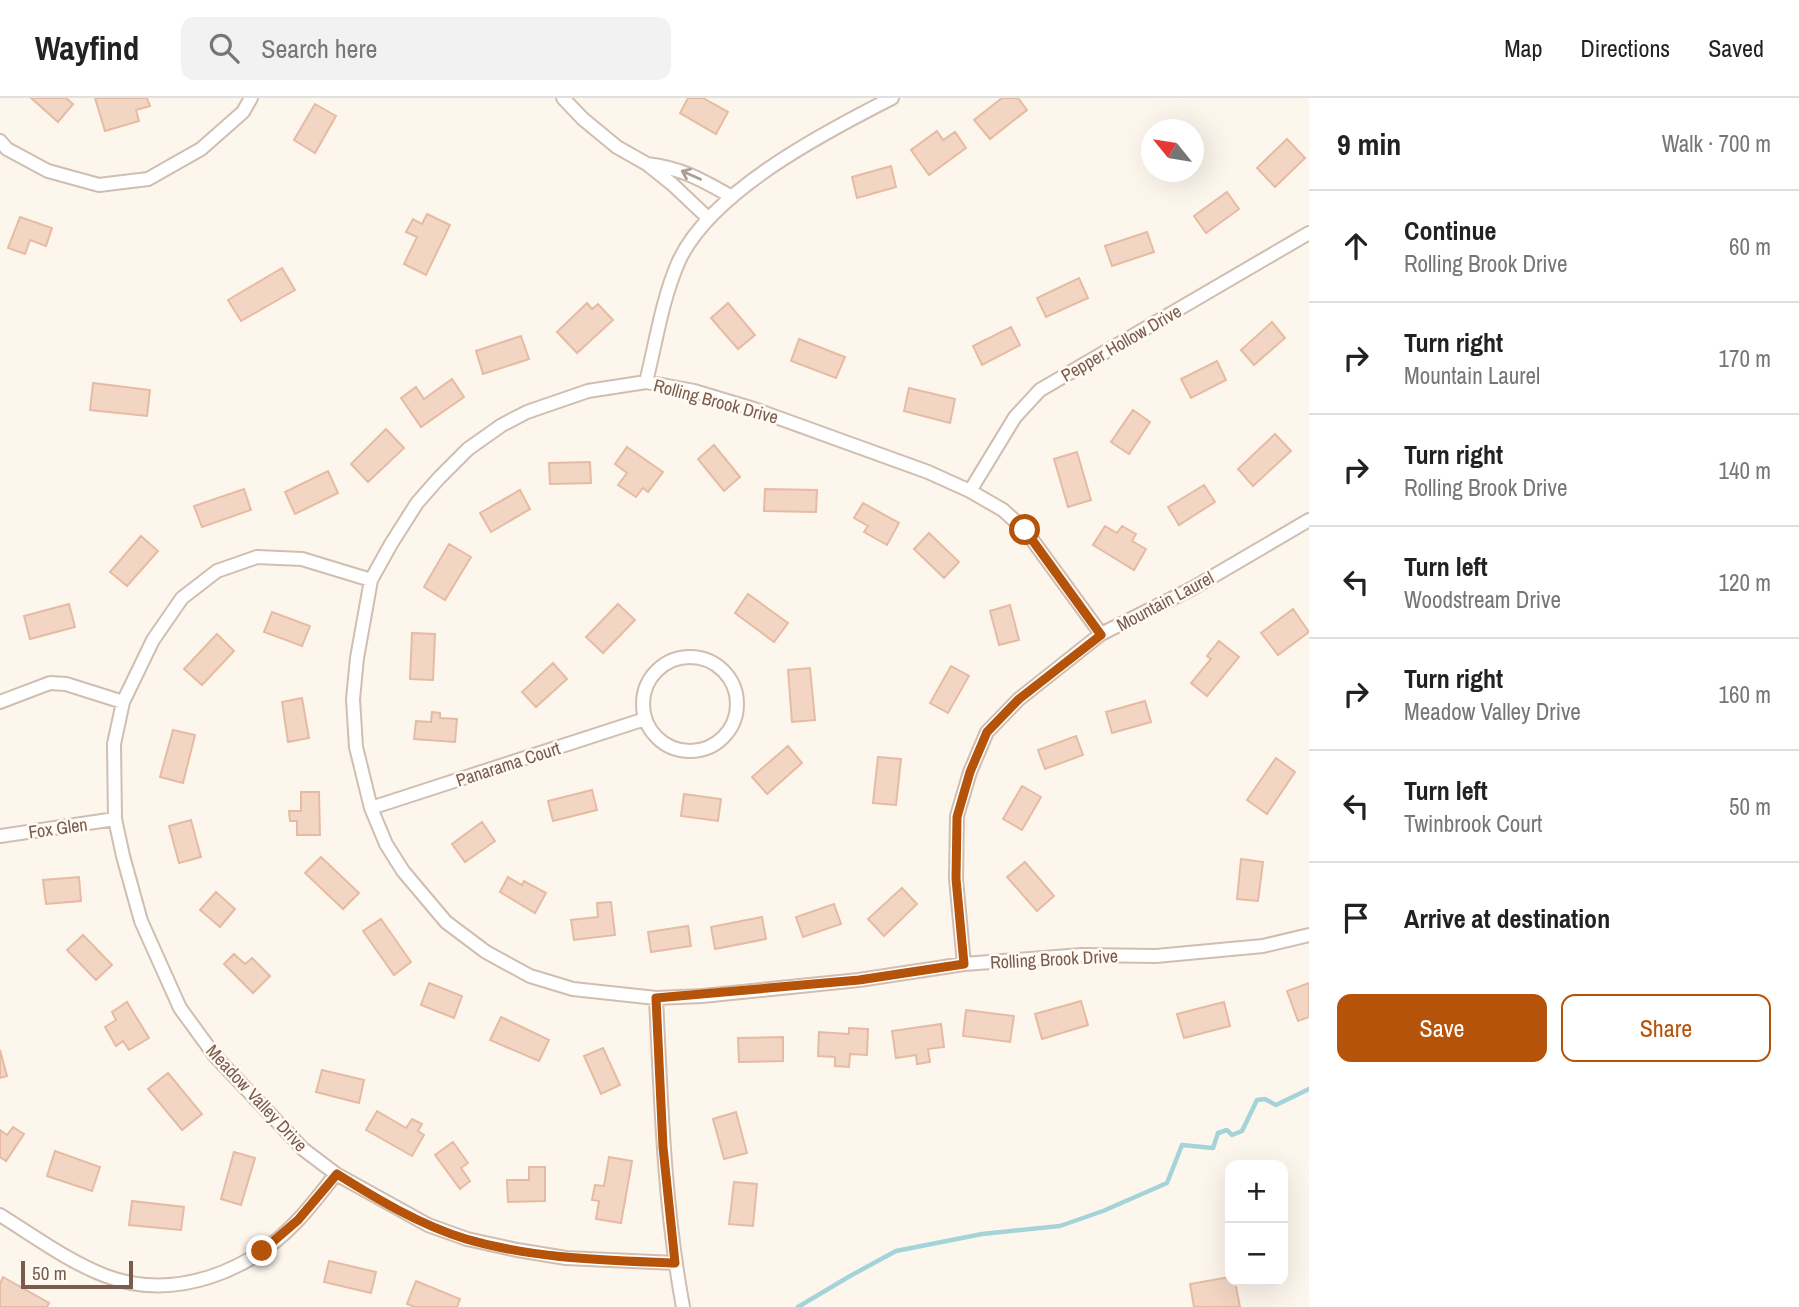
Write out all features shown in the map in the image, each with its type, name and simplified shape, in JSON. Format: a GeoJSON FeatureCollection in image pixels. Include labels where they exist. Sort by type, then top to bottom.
{"type":"FeatureCollection","features":[{"type":"Feature","properties":{"kind":"street"},"geometry":{"type":"LineString","coordinates":[[0,141],[7,149],[48,171],[99,185],[148,179],[201,149],[243,112],[251,98]]}},
{"type":"Feature","properties":{"kind":"street"},"geometry":{"type":"LineString","coordinates":[[564,98],[583,119],[617,147],[647,164],[708,218]]}},
{"type":"Feature","properties":{"kind":"street"},"geometry":{"type":"LineString","coordinates":[[646,382],[679,261],[708,218],[759,174],[858,115],[892,98]]}},
{"type":"Feature","properties":{"kind":"street"},"geometry":{"type":"LineString","coordinates":[[647,164],[671,167],[732,197]]}},
{"type":"Feature","properties":{"kind":"street","name":"Pepper Hollow Drive"},"geometry":{"type":"LineString","coordinates":[[970,491],[1015,417],[1040,390],[1309,233]]}},
{"type":"Feature","properties":{"kind":"street","name":"Rolling Brook Drive"},"geometry":{"type":"LineString","coordinates":[[1101,635],[1025,530],[1003,510],[970,491],[928,472],[754,409],[694,391],[646,382],[588,390],[527,412],[502,425],[468,449],[417,503],[371,580],[357,658],[354,699],[356,747],[371,808],[386,845],[403,871],[446,922],[486,952],[530,976],[573,989],[656,998],[859,980],[964,964],[1082,955],[1156,956],[1263,946],[1309,935]]}},
{"type":"Feature","properties":{"kind":"street","name":"Mountain Laurel"},"geometry":{"type":"LineString","coordinates":[[964,964],[956,879],[957,817],[970,772],[987,732],[1019,699],[1101,635],[1193,588],[1309,520]]}},
{"type":"Feature","properties":{"kind":"street","name":"Meadow Valley Drive"},"geometry":{"type":"LineString","coordinates":[[371,580],[302,559],[257,557],[217,571],[182,598],[153,640],[123,702],[114,744],[115,819],[141,921],[180,1008],[215,1056],[303,1149],[337,1174],[428,1225],[467,1239],[566,1258],[675,1263]]}},
{"type":"Feature","properties":{"kind":"street"},"geometry":{"type":"LineString","coordinates":[[692,656],[710,661],[725,672],[734,688],[737,706],[732,724],[721,739],[705,748],[687,751],[669,747],[654,735],[645,719],[642,701],[647,683],[658,668],[674,659],[692,656]]}},
{"type":"Feature","properties":{"kind":"street"},"geometry":{"type":"LineString","coordinates":[[0,702],[50,683],[66,684],[123,702]]}},
{"type":"Feature","properties":{"kind":"street","name":"Panarama Court"},"geometry":{"type":"LineString","coordinates":[[371,808],[645,719]]}},
{"type":"Feature","properties":{"kind":"street","name":"Fox Glen"},"geometry":{"type":"LineString","coordinates":[[0,836],[115,819]]}},
{"type":"Feature","properties":{"kind":"street"},"geometry":{"type":"LineString","coordinates":[[656,998],[663,1147],[675,1263],[683,1307]]}},
{"type":"Feature","properties":{"kind":"street"},"geometry":{"type":"LineString","coordinates":[[0,1215],[85,1267],[130,1283],[163,1287],[222,1273],[262,1251],[298,1220],[337,1174]]}},
{"type":"Feature","properties":{"kind":"building"},"geometry":{"type":"Polygon","coordinates":[[[31,98],[66,98],[73,104],[58,122],[31,98]]]}},
{"type":"Feature","properties":{"kind":"building"},"geometry":{"type":"Polygon","coordinates":[[[95,98],[147,98],[150,106],[136,110],[139,121],[105,131],[95,98]]]}},
{"type":"Feature","properties":{"kind":"building"},"geometry":{"type":"Polygon","coordinates":[[[688,98],[703,98],[728,112],[716,134],[680,113],[688,98]]]}},
{"type":"Feature","properties":{"kind":"building"},"geometry":{"type":"Polygon","coordinates":[[[1002,98],[1018,98],[1027,110],[990,139],[974,120],[1002,98]]]}},
{"type":"Feature","properties":{"kind":"building"},"geometry":{"type":"Polygon","coordinates":[[[315,104],[336,116],[315,153],[294,140],[315,104]]]}},
{"type":"Feature","properties":{"kind":"building"},"geometry":{"type":"Polygon","coordinates":[[[937,131],[943,140],[955,132],[966,148],[929,175],[911,150],[937,131]]]}},
{"type":"Feature","properties":{"kind":"building"},"geometry":{"type":"Polygon","coordinates":[[[1287,139],[1305,158],[1275,187],[1257,168],[1287,139]]]}},
{"type":"Feature","properties":{"kind":"building"},"geometry":{"type":"Polygon","coordinates":[[[891,166],[896,187],[857,198],[852,177],[891,166]]]}},
{"type":"Feature","properties":{"kind":"building"},"geometry":{"type":"Polygon","coordinates":[[[1227,192],[1239,209],[1206,233],[1194,216],[1227,192]]]}},
{"type":"Feature","properties":{"kind":"building"},"geometry":{"type":"Polygon","coordinates":[[[427,214],[450,225],[426,275],[404,264],[417,237],[406,232],[413,219],[422,224],[427,214]]]}},
{"type":"Feature","properties":{"kind":"building"},"geometry":{"type":"Polygon","coordinates":[[[20,217],[52,228],[46,246],[30,240],[25,254],[8,248],[20,217]]]}},
{"type":"Feature","properties":{"kind":"building"},"geometry":{"type":"Polygon","coordinates":[[[1147,232],[1154,252],[1112,266],[1105,246],[1147,232]]]}},
{"type":"Feature","properties":{"kind":"building"},"geometry":{"type":"Polygon","coordinates":[[[282,268],[295,290],[241,321],[228,300],[282,268]]]}},
{"type":"Feature","properties":{"kind":"building"},"geometry":{"type":"Polygon","coordinates":[[[1079,278],[1088,298],[1046,317],[1037,298],[1079,278]]]}},
{"type":"Feature","properties":{"kind":"building"},"geometry":{"type":"Polygon","coordinates":[[[587,303],[592,309],[598,304],[613,320],[577,353],[557,332],[587,303]]]}},
{"type":"Feature","properties":{"kind":"building"},"geometry":{"type":"Polygon","coordinates":[[[728,303],[755,335],[738,349],[711,318],[728,303]]]}},
{"type":"Feature","properties":{"kind":"building"},"geometry":{"type":"Polygon","coordinates":[[[1272,322],[1285,338],[1254,365],[1241,350],[1272,322]]]}},
{"type":"Feature","properties":{"kind":"building"},"geometry":{"type":"Polygon","coordinates":[[[1011,327],[1020,345],[982,365],[973,346],[1011,327]]]}},
{"type":"Feature","properties":{"kind":"building"},"geometry":{"type":"Polygon","coordinates":[[[521,336],[529,359],[483,374],[476,351],[521,336]]]}},
{"type":"Feature","properties":{"kind":"building"},"geometry":{"type":"Polygon","coordinates":[[[799,339],[845,357],[836,378],[791,361],[799,339]]]}},
{"type":"Feature","properties":{"kind":"building"},"geometry":{"type":"Polygon","coordinates":[[[1217,361],[1226,380],[1191,398],[1181,379],[1217,361]]]}},
{"type":"Feature","properties":{"kind":"building"},"geometry":{"type":"Polygon","coordinates":[[[452,379],[464,397],[421,427],[401,398],[416,387],[424,399],[452,379]]]}},
{"type":"Feature","properties":{"kind":"building"},"geometry":{"type":"Polygon","coordinates":[[[93,383],[150,390],[147,416],[90,410],[93,383]]]}},
{"type":"Feature","properties":{"kind":"building"},"geometry":{"type":"Polygon","coordinates":[[[909,388],[955,399],[950,423],[904,411],[909,388]]]}},
{"type":"Feature","properties":{"kind":"building"},"geometry":{"type":"Polygon","coordinates":[[[1133,410],[1150,422],[1129,454],[1111,442],[1133,410]]]}},
{"type":"Feature","properties":{"kind":"building"},"geometry":{"type":"Polygon","coordinates":[[[386,429],[404,448],[368,482],[351,464],[386,429]]]}},
{"type":"Feature","properties":{"kind":"building"},"geometry":{"type":"Polygon","coordinates":[[[1275,434],[1291,451],[1253,486],[1238,469],[1275,434]]]}},
{"type":"Feature","properties":{"kind":"building"},"geometry":{"type":"Polygon","coordinates":[[[714,445],[740,477],[724,491],[698,459],[714,445]]]}},
{"type":"Feature","properties":{"kind":"building"},"geometry":{"type":"Polygon","coordinates":[[[627,447],[663,472],[648,492],[643,488],[636,497],[618,485],[627,473],[615,464],[627,447]]]}},
{"type":"Feature","properties":{"kind":"building"},"geometry":{"type":"Polygon","coordinates":[[[1077,452],[1091,500],[1068,507],[1054,459],[1077,452]]]}},
{"type":"Feature","properties":{"kind":"building"},"geometry":{"type":"Polygon","coordinates":[[[590,462],[591,483],[550,484],[549,463],[590,462]]]}},
{"type":"Feature","properties":{"kind":"building"},"geometry":{"type":"Polygon","coordinates":[[[328,471],[338,493],[295,514],[285,492],[328,471]]]}},
{"type":"Feature","properties":{"kind":"building"},"geometry":{"type":"Polygon","coordinates":[[[1204,485],[1215,502],[1179,525],[1168,507],[1204,485]]]}},
{"type":"Feature","properties":{"kind":"building"},"geometry":{"type":"Polygon","coordinates":[[[244,489],[251,510],[202,527],[194,506],[244,489]]]}},
{"type":"Feature","properties":{"kind":"building"},"geometry":{"type":"Polygon","coordinates":[[[765,489],[817,490],[816,512],[764,511],[765,489]]]}},
{"type":"Feature","properties":{"kind":"building"},"geometry":{"type":"Polygon","coordinates":[[[520,490],[530,509],[491,532],[480,513],[520,490]]]}},
{"type":"Feature","properties":{"kind":"building"},"geometry":{"type":"Polygon","coordinates":[[[863,503],[899,523],[887,545],[864,532],[868,526],[854,518],[863,503]]]}},
{"type":"Feature","properties":{"kind":"building"},"geometry":{"type":"Polygon","coordinates":[[[1105,526],[1117,533],[1122,526],[1136,534],[1132,541],[1146,549],[1134,570],[1093,545],[1105,526]]]}},
{"type":"Feature","properties":{"kind":"building"},"geometry":{"type":"Polygon","coordinates":[[[929,533],[959,562],[944,578],[914,549],[929,533]]]}},
{"type":"Feature","properties":{"kind":"building"},"geometry":{"type":"Polygon","coordinates":[[[141,536],[158,551],[127,586],[110,572],[141,536]]]}},
{"type":"Feature","properties":{"kind":"building"},"geometry":{"type":"Polygon","coordinates":[[[449,544],[471,557],[445,600],[424,587],[449,544]]]}},
{"type":"Feature","properties":{"kind":"building"},"geometry":{"type":"Polygon","coordinates":[[[748,594],[788,623],[774,642],[735,613],[748,594]]]}},
{"type":"Feature","properties":{"kind":"building"},"geometry":{"type":"Polygon","coordinates":[[[69,604],[75,627],[30,639],[24,616],[69,604]]]}},
{"type":"Feature","properties":{"kind":"building"},"geometry":{"type":"Polygon","coordinates":[[[618,604],[635,620],[603,653],[586,637],[618,604]]]}},
{"type":"Feature","properties":{"kind":"building"},"geometry":{"type":"Polygon","coordinates":[[[1010,605],[1019,640],[999,645],[990,611],[1010,605]]]}},
{"type":"Feature","properties":{"kind":"building"},"geometry":{"type":"Polygon","coordinates":[[[1293,609],[1309,632],[1278,655],[1261,633],[1293,609]]]}},
{"type":"Feature","properties":{"kind":"building"},"geometry":{"type":"Polygon","coordinates":[[[272,612],[310,626],[302,646],[264,632],[272,612]]]}},
{"type":"Feature","properties":{"kind":"building"},"geometry":{"type":"Polygon","coordinates":[[[412,633],[435,634],[433,680],[410,679],[412,633]]]}},
{"type":"Feature","properties":{"kind":"building"},"geometry":{"type":"Polygon","coordinates":[[[217,634],[234,651],[202,685],[184,669],[217,634]]]}},
{"type":"Feature","properties":{"kind":"building"},"geometry":{"type":"Polygon","coordinates":[[[1219,641],[1239,657],[1207,696],[1191,683],[1211,659],[1207,656],[1219,641]]]}},
{"type":"Feature","properties":{"kind":"building"},"geometry":{"type":"Polygon","coordinates":[[[553,663],[567,679],[536,707],[522,692],[553,663]]]}},
{"type":"Feature","properties":{"kind":"building"},"geometry":{"type":"Polygon","coordinates":[[[951,666],[969,676],[948,713],[930,703],[951,666]]]}},
{"type":"Feature","properties":{"kind":"building"},"geometry":{"type":"Polygon","coordinates":[[[810,668],[815,720],[792,722],[788,670],[810,668]]]}},
{"type":"Feature","properties":{"kind":"building"},"geometry":{"type":"Polygon","coordinates":[[[302,698],[309,738],[288,742],[282,702],[302,698]]]}},
{"type":"Feature","properties":{"kind":"building"},"geometry":{"type":"Polygon","coordinates":[[[1145,701],[1151,722],[1112,733],[1106,712],[1145,701]]]}},
{"type":"Feature","properties":{"kind":"building"},"geometry":{"type":"Polygon","coordinates":[[[432,712],[440,713],[440,718],[457,719],[455,742],[414,739],[416,721],[431,722],[432,712]]]}},
{"type":"Feature","properties":{"kind":"building"},"geometry":{"type":"Polygon","coordinates":[[[173,730],[195,735],[183,783],[160,777],[173,730]]]}},
{"type":"Feature","properties":{"kind":"building"},"geometry":{"type":"Polygon","coordinates":[[[1076,736],[1083,755],[1045,769],[1038,750],[1076,736]]]}},
{"type":"Feature","properties":{"kind":"building"},"geometry":{"type":"Polygon","coordinates":[[[788,746],[802,763],[767,794],[752,777],[788,746]]]}},
{"type":"Feature","properties":{"kind":"building"},"geometry":{"type":"Polygon","coordinates":[[[878,757],[901,759],[896,805],[873,803],[878,757]]]}},
{"type":"Feature","properties":{"kind":"building"},"geometry":{"type":"Polygon","coordinates":[[[1276,758],[1295,772],[1267,814],[1247,800],[1276,758]]]}},
{"type":"Feature","properties":{"kind":"building"},"geometry":{"type":"Polygon","coordinates":[[[1022,786],[1041,797],[1022,830],[1003,819],[1022,786]]]}},
{"type":"Feature","properties":{"kind":"building"},"geometry":{"type":"Polygon","coordinates":[[[592,790],[597,810],[553,821],[548,801],[592,790]]]}},
{"type":"Feature","properties":{"kind":"building"},"geometry":{"type":"Polygon","coordinates":[[[301,792],[319,792],[320,835],[297,835],[297,821],[290,821],[289,811],[301,811],[301,792]]]}},
{"type":"Feature","properties":{"kind":"building"},"geometry":{"type":"Polygon","coordinates":[[[684,794],[721,799],[718,821],[681,816],[684,794]]]}},
{"type":"Feature","properties":{"kind":"building"},"geometry":{"type":"Polygon","coordinates":[[[191,820],[201,857],[179,863],[169,826],[191,820]]]}},
{"type":"Feature","properties":{"kind":"building"},"geometry":{"type":"Polygon","coordinates":[[[482,822],[495,841],[465,862],[452,844],[482,822]]]}},
{"type":"Feature","properties":{"kind":"building"},"geometry":{"type":"Polygon","coordinates":[[[321,857],[359,893],[343,909],[305,873],[321,857]]]}},
{"type":"Feature","properties":{"kind":"building"},"geometry":{"type":"Polygon","coordinates":[[[1241,859],[1263,862],[1258,901],[1237,899],[1241,859]]]}},
{"type":"Feature","properties":{"kind":"building"},"geometry":{"type":"Polygon","coordinates":[[[1025,862],[1054,896],[1037,911],[1007,877],[1025,862]]]}},
{"type":"Feature","properties":{"kind":"building"},"geometry":{"type":"Polygon","coordinates":[[[79,877],[81,901],[46,904],[43,880],[79,877]]]}},
{"type":"Feature","properties":{"kind":"building"},"geometry":{"type":"Polygon","coordinates":[[[508,877],[522,885],[524,881],[546,893],[535,913],[500,892],[508,877]]]}},
{"type":"Feature","properties":{"kind":"building"},"geometry":{"type":"Polygon","coordinates":[[[902,888],[917,904],[884,936],[868,919],[902,888]]]}},
{"type":"Feature","properties":{"kind":"building"},"geometry":{"type":"Polygon","coordinates":[[[216,892],[235,909],[220,927],[200,910],[216,892]]]}},
{"type":"Feature","properties":{"kind":"building"},"geometry":{"type":"Polygon","coordinates":[[[611,902],[615,935],[574,940],[571,920],[598,917],[597,903],[611,902]]]}},
{"type":"Feature","properties":{"kind":"building"},"geometry":{"type":"Polygon","coordinates":[[[834,904],[841,924],[803,937],[796,917],[834,904]]]}},
{"type":"Feature","properties":{"kind":"building"},"geometry":{"type":"Polygon","coordinates":[[[762,917],[766,939],[715,949],[711,927],[762,917]]]}},
{"type":"Feature","properties":{"kind":"building"},"geometry":{"type":"Polygon","coordinates":[[[381,919],[411,962],[394,975],[363,931],[381,919]]]}},
{"type":"Feature","properties":{"kind":"building"},"geometry":{"type":"Polygon","coordinates":[[[688,926],[691,946],[651,952],[648,932],[688,926]]]}},
{"type":"Feature","properties":{"kind":"building"},"geometry":{"type":"Polygon","coordinates":[[[83,935],[112,965],[96,980],[67,950],[83,935]]]}},
{"type":"Feature","properties":{"kind":"building"},"geometry":{"type":"Polygon","coordinates":[[[234,954],[245,964],[252,958],[270,976],[253,993],[224,964],[234,954]]]}},
{"type":"Feature","properties":{"kind":"building"},"geometry":{"type":"Polygon","coordinates":[[[429,983],[462,996],[454,1018],[421,1005],[429,983]]]}},
{"type":"Feature","properties":{"kind":"building"},"geometry":{"type":"Polygon","coordinates":[[[1309,983],[1309,1017],[1298,1021],[1287,991],[1309,983]]]}},
{"type":"Feature","properties":{"kind":"building"},"geometry":{"type":"Polygon","coordinates":[[[1081,1001],[1088,1025],[1042,1039],[1035,1014],[1081,1001]]]}},
{"type":"Feature","properties":{"kind":"building"},"geometry":{"type":"Polygon","coordinates":[[[127,1002],[149,1038],[129,1050],[123,1041],[116,1046],[105,1027],[116,1020],[112,1012],[127,1002]]]}},
{"type":"Feature","properties":{"kind":"building"},"geometry":{"type":"Polygon","coordinates":[[[1224,1002],[1230,1026],[1184,1038],[1177,1014],[1224,1002]]]}},
{"type":"Feature","properties":{"kind":"building"},"geometry":{"type":"Polygon","coordinates":[[[966,1010],[1014,1016],[1010,1042],[963,1036],[966,1010]]]}},
{"type":"Feature","properties":{"kind":"building"},"geometry":{"type":"Polygon","coordinates":[[[501,1017],[549,1040],[539,1061],[490,1040],[501,1017]]]}},
{"type":"Feature","properties":{"kind":"building"},"geometry":{"type":"Polygon","coordinates":[[[941,1024],[944,1047],[928,1049],[930,1062],[917,1064],[916,1055],[896,1058],[892,1031],[941,1024]]]}},
{"type":"Feature","properties":{"kind":"building"},"geometry":{"type":"Polygon","coordinates":[[[849,1028],[868,1029],[867,1055],[850,1054],[849,1067],[835,1066],[835,1057],[818,1056],[819,1032],[849,1034],[849,1028]]]}},
{"type":"Feature","properties":{"kind":"building"},"geometry":{"type":"Polygon","coordinates":[[[783,1037],[783,1061],[739,1062],[738,1038],[783,1037]]]}},
{"type":"Feature","properties":{"kind":"building"},"geometry":{"type":"Polygon","coordinates":[[[603,1048],[620,1085],[601,1094],[584,1056],[603,1048]]]}},
{"type":"Feature","properties":{"kind":"building"},"geometry":{"type":"Polygon","coordinates":[[[0,1050],[7,1076],[0,1078],[0,1050]]]}},
{"type":"Feature","properties":{"kind":"building"},"geometry":{"type":"Polygon","coordinates":[[[322,1070],[364,1080],[359,1103],[316,1092],[322,1070]]]}},
{"type":"Feature","properties":{"kind":"building"},"geometry":{"type":"Polygon","coordinates":[[[168,1073],[202,1114],[182,1130],[148,1089],[168,1073]]]}},
{"type":"Feature","properties":{"kind":"building"},"geometry":{"type":"Polygon","coordinates":[[[377,1111],[406,1128],[412,1119],[422,1124],[418,1131],[424,1135],[412,1156],[366,1130],[377,1111]]]}},
{"type":"Feature","properties":{"kind":"building"},"geometry":{"type":"Polygon","coordinates":[[[736,1112],[747,1153],[724,1159],[713,1119],[736,1112]]]}},
{"type":"Feature","properties":{"kind":"building"},"geometry":{"type":"Polygon","coordinates":[[[13,1127],[24,1134],[6,1161],[0,1157],[0,1130],[7,1135],[13,1127]]]}},
{"type":"Feature","properties":{"kind":"building"},"geometry":{"type":"Polygon","coordinates":[[[453,1142],[468,1163],[461,1168],[470,1181],[460,1189],[435,1155],[453,1142]]]}},
{"type":"Feature","properties":{"kind":"building"},"geometry":{"type":"Polygon","coordinates":[[[55,1151],[100,1167],[92,1191],[47,1176],[55,1151]]]}},
{"type":"Feature","properties":{"kind":"building"},"geometry":{"type":"Polygon","coordinates":[[[234,1152],[255,1158],[241,1205],[221,1199],[234,1152]]]}},
{"type":"Feature","properties":{"kind":"building"},"geometry":{"type":"Polygon","coordinates":[[[609,1157],[632,1161],[621,1223],[596,1219],[599,1201],[592,1200],[595,1185],[604,1186],[609,1157]]]}},
{"type":"Feature","properties":{"kind":"building"},"geometry":{"type":"Polygon","coordinates":[[[529,1167],[545,1167],[545,1201],[508,1202],[507,1180],[529,1180],[529,1167]]]}},
{"type":"Feature","properties":{"kind":"building"},"geometry":{"type":"Polygon","coordinates":[[[734,1182],[757,1184],[753,1226],[729,1224],[734,1182]]]}},
{"type":"Feature","properties":{"kind":"building"},"geometry":{"type":"Polygon","coordinates":[[[132,1201],[184,1207],[181,1230],[129,1225],[132,1201]]]}},
{"type":"Feature","properties":{"kind":"building"},"geometry":{"type":"Polygon","coordinates":[[[329,1261],[376,1272],[371,1293],[324,1282],[329,1261]]]}},
{"type":"Feature","properties":{"kind":"building"},"geometry":{"type":"Polygon","coordinates":[[[3,1277],[49,1303],[47,1307],[0,1307],[0,1284],[3,1277]]]}},
{"type":"Feature","properties":{"kind":"building"},"geometry":{"type":"Polygon","coordinates":[[[1225,1278],[1225,1286],[1236,1286],[1240,1307],[1194,1307],[1190,1284],[1225,1278]]]}},
{"type":"Feature","properties":{"kind":"building"},"geometry":{"type":"Polygon","coordinates":[[[416,1281],[460,1299],[457,1307],[415,1307],[407,1304],[416,1281]]]}},
{"type":"Feature","properties":{"kind":"waterway"},"geometry":{"type":"LineString","coordinates":[[798,1307],[896,1251],[982,1234],[1060,1226],[1103,1211],[1167,1183],[1182,1145],[1213,1148],[1218,1133],[1227,1130],[1232,1135],[1242,1131],[1257,1100],[1265,1099],[1276,1105],[1309,1089]]}},
{"type":"Feature","properties":{"kind":"route"},"geometry":{"type":"LineString","coordinates":[[262,1251],[298,1220],[337,1174],[428,1225],[467,1239],[566,1258],[675,1263],[663,1147],[656,998],[859,980],[964,964],[956,879],[957,817],[970,772],[987,732],[1019,699],[1101,635],[1025,530]]}}]}
